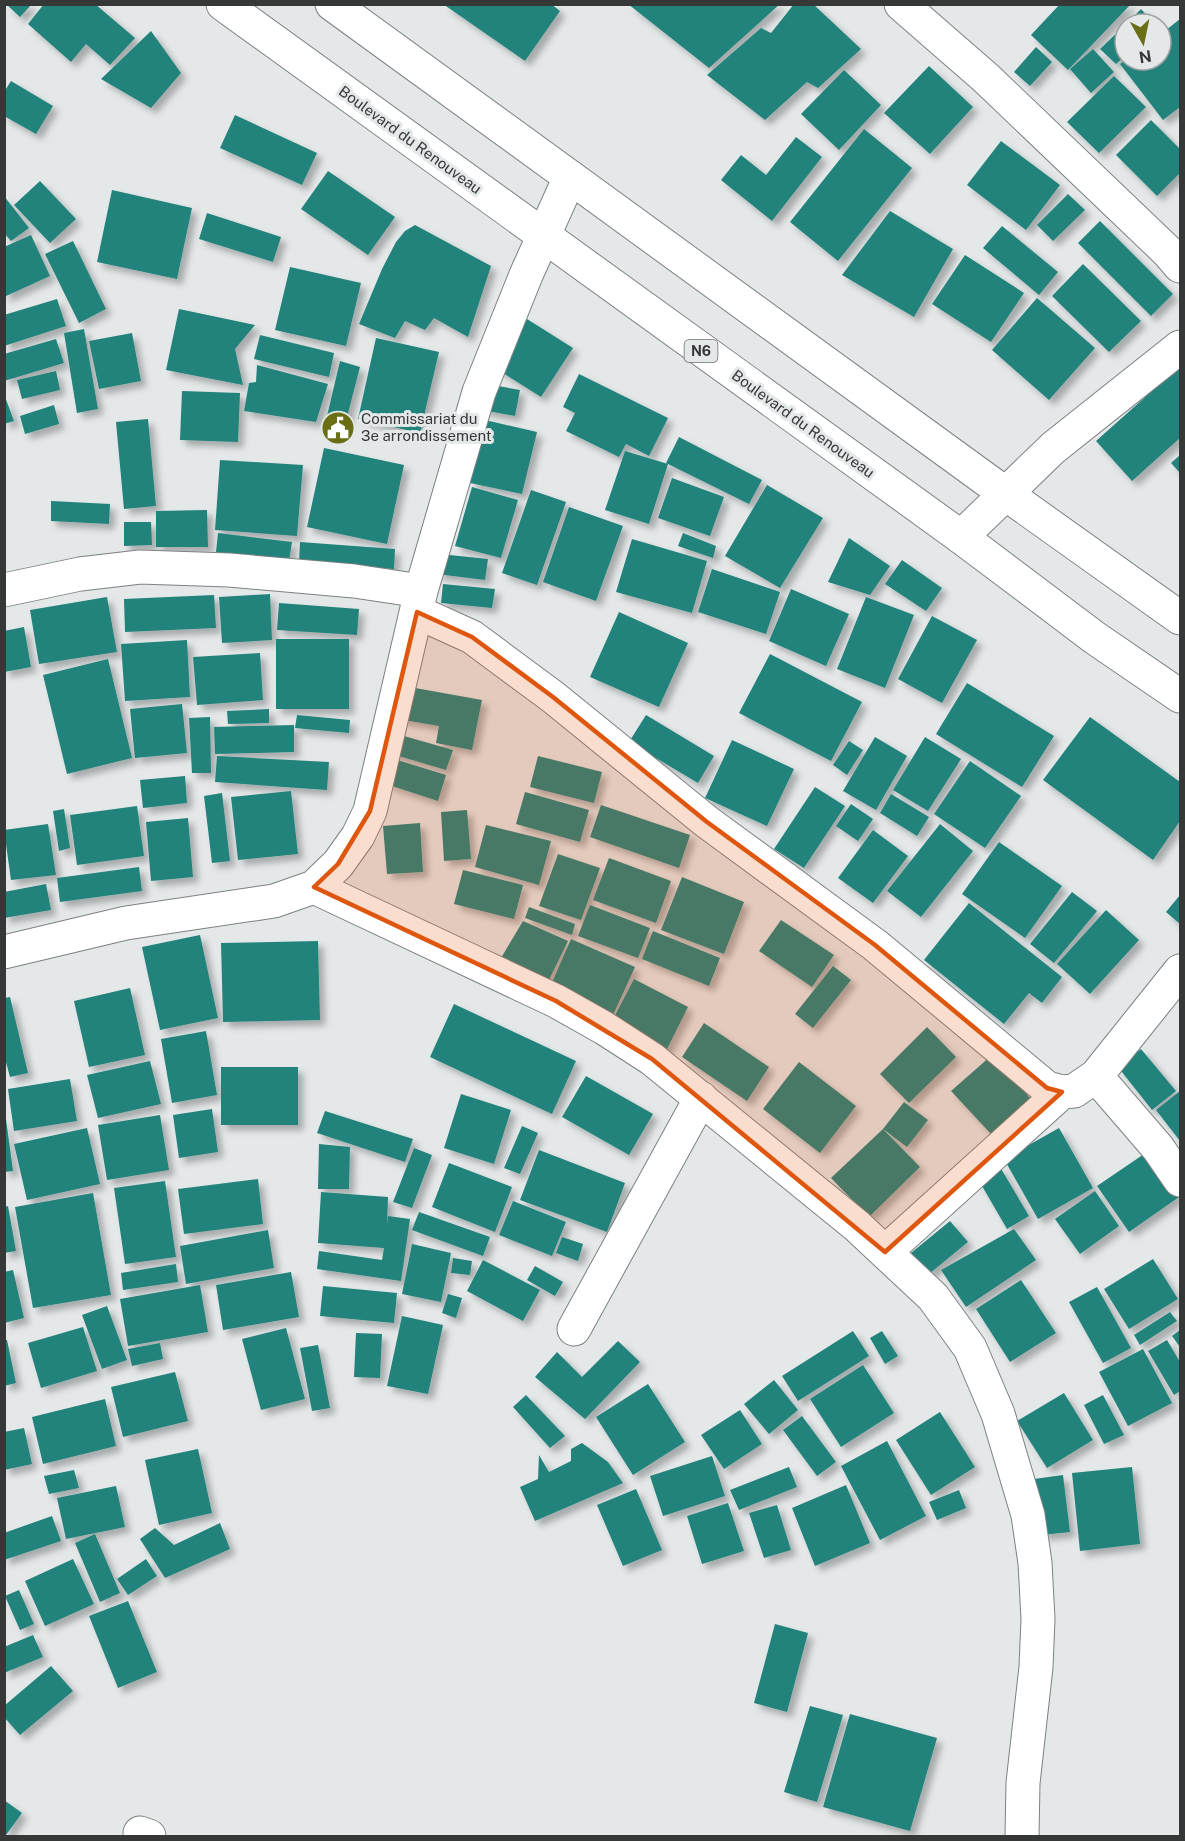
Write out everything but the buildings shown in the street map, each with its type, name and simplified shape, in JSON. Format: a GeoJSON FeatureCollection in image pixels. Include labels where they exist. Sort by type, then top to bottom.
{"type":"FeatureCollection","features":[{"type":"Feature","properties":{"kind":"main road","name":"Boulevard du Renouveau"},"geometry":{"type":"LineString","coordinates":[[223,4],[961,537],[1095,638],[1180,696]]}},
{"type":"Feature","properties":{"kind":"main road"},"geometry":{"type":"LineString","coordinates":[[332,4],[1005,494],[1180,618]]}},
{"type":"Feature","properties":{"kind":"main road"},"geometry":{"type":"LineString","coordinates":[[901,4],[986,78],[1180,266]]}},
{"type":"Feature","properties":{"kind":"main road"},"geometry":{"type":"LineString","coordinates":[[4,952],[126,923],[274,901],[314,887],[338,864],[358,836],[370,811],[419,601],[479,392],[543,236],[570,177]]}},
{"type":"Feature","properties":{"kind":"main road"},"geometry":{"type":"LineString","coordinates":[[961,537],[1053,448],[1180,347]]}},
{"type":"Feature","properties":{"kind":"main road"},"geometry":{"type":"LineString","coordinates":[[4,590],[81,574],[140,567],[229,570],[354,581],[419,601],[553,697],[706,822],[875,945],[1047,1088],[1062,1092],[1074,1091],[1096,1076],[1180,970]]}},
{"type":"Feature","properties":{"kind":"main road"},"geometry":{"type":"LineString","coordinates":[[314,887],[556,1001],[652,1059],[857,1226],[933,1297],[970,1348],[998,1413],[1028,1515],[1035,1563],[1037,1629],[1036,1667],[1023,1783],[1022,1836]]}},
{"type":"Feature","properties":{"kind":"main road"},"geometry":{"type":"LineString","coordinates":[[1096,1076],[1158,1148],[1180,1180]]}},
{"type":"Feature","properties":{"kind":"main road"},"geometry":{"type":"LineString","coordinates":[[885,1252],[1062,1092]]}},
{"type":"Feature","properties":{"kind":"main road"},"geometry":{"type":"LineString","coordinates":[[574,1329],[700,1098]]}},
{"type":"Feature","properties":{"kind":"highlighted area"},"geometry":{"type":"Polygon","coordinates":[[[417,612],[472,637],[553,697],[707,822],[875,945],[1047,1088],[1062,1092],[885,1252],[652,1059],[556,1001],[314,887],[338,864],[370,811],[417,612]]]}},
{"type":"Feature","properties":{"kind":"place","name":"Commissariat du 3e arrondissement"},"geometry":{"type":"Point","coordinates":[338,428]}}]}
